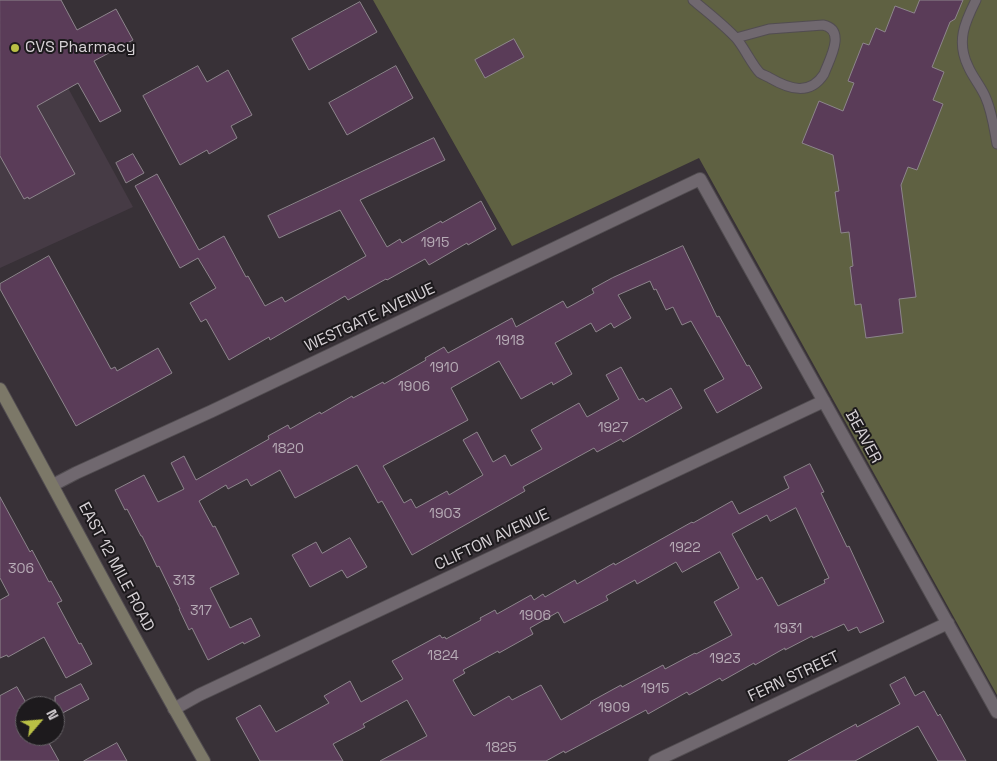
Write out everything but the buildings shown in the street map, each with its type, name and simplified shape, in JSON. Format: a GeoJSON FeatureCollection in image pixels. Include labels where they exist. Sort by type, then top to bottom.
{"type":"FeatureCollection","features":[{"type":"Feature","properties":{"kind":"main road","name":"EAST 12 MILE ROAD"},"geometry":{"type":"LineString","coordinates":[[0,389],[174,710],[204,761]]}},
{"type":"Feature","properties":{"kind":"street","name":"BEAVER"},"geometry":{"type":"LineString","coordinates":[[700,179],[997,712]]}},
{"type":"Feature","properties":{"kind":"street","name":"WESTGATE AVENUE"},"geometry":{"type":"LineString","coordinates":[[53,485],[700,179]]}},
{"type":"Feature","properties":{"kind":"street","name":"CLIFTON AVENUE"},"geometry":{"type":"LineString","coordinates":[[174,710],[199,695],[824,401]]}},
{"type":"Feature","properties":{"kind":"street","name":"FERN STREET"},"geometry":{"type":"LineString","coordinates":[[655,761],[948,623]]}},
{"type":"Feature","properties":{"kind":"lane"},"geometry":{"type":"LineString","coordinates":[[693,0],[736,38],[760,72],[778,82],[797,89],[812,86],[821,79],[836,42],[835,35],[830,28],[823,25],[769,29],[736,38]]}},
{"type":"Feature","properties":{"kind":"lane"},"geometry":{"type":"LineString","coordinates":[[976,0],[967,18],[962,36],[962,48],[968,66],[986,97],[997,144]]}},
{"type":"Feature","properties":{"kind":"shaded area"},"geometry":{"type":"Polygon","coordinates":[[[0,0],[20,0],[133,207],[0,268],[0,0]]]}},
{"type":"Feature","properties":{"kind":"green space"},"geometry":{"type":"Polygon","coordinates":[[[373,0],[997,0],[997,695],[699,158],[512,246],[373,0]]]}},
{"type":"Feature","properties":{"kind":"place","name":"CVS Pharmacy"},"geometry":{"type":"Point","coordinates":[15,48]}}]}
